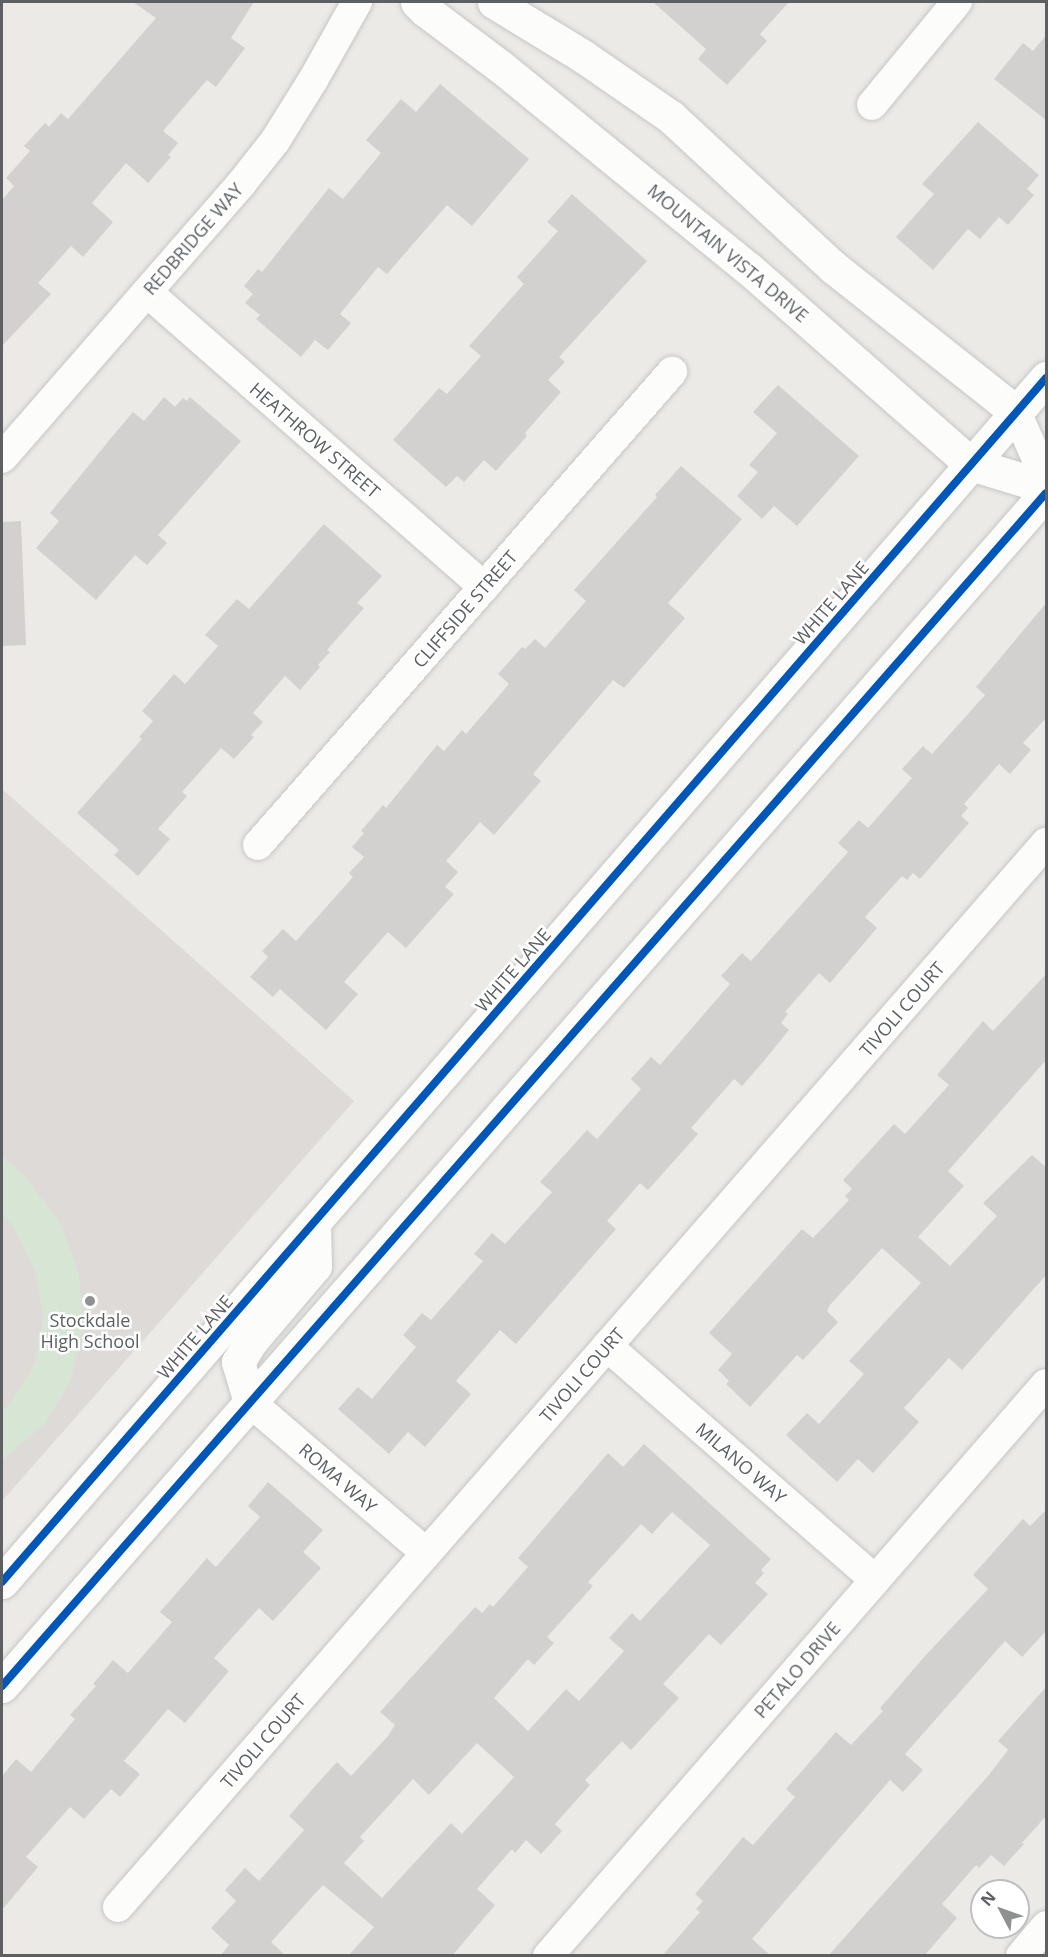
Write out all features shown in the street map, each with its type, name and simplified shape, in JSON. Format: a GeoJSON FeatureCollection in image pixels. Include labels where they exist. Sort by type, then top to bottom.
{"type":"FeatureCollection","features":[{"type":"Feature","properties":{"kind":"main road","name":"MOUNTAIN VISTA DRIVE"},"geometry":{"type":"LineString","coordinates":[[417,2],[749,269],[971,464],[1047,487]]}},
{"type":"Feature","properties":{"kind":"main road"},"geometry":{"type":"LineString","coordinates":[[494,2],[584,57],[671,117],[833,267],[1016,412]]}},
{"type":"Feature","properties":{"kind":"main road","name":"WHITE LANE"},"geometry":{"type":"LineString","coordinates":[[2,1582],[1047,378]]}},
{"type":"Feature","properties":{"kind":"main road"},"geometry":{"type":"LineString","coordinates":[[2,1686],[1047,493]]}},
{"type":"Feature","properties":{"kind":"main road"},"geometry":{"type":"LineString","coordinates":[[249,1402],[238,1362],[252,1340],[315,1266],[314,1223]]}},
{"type":"Feature","properties":{"kind":"street","name":"REDBRIDGE WAY"},"geometry":{"type":"LineString","coordinates":[[2,458],[275,141],[314,80],[357,2]]}},
{"type":"Feature","properties":{"kind":"street"},"geometry":{"type":"LineString","coordinates":[[872,105],[957,2]]}},
{"type":"Feature","properties":{"kind":"street","name":"HEATHROW STREET"},"geometry":{"type":"LineString","coordinates":[[147,292],[484,587]]}},
{"type":"Feature","properties":{"kind":"street","name":"CLIFFSIDE STREET"},"geometry":{"type":"LineString","coordinates":[[258,845],[672,372]]}},
{"type":"Feature","properties":{"kind":"street"},"geometry":{"type":"LineString","coordinates":[[1016,412],[1047,479]]}},
{"type":"Feature","properties":{"kind":"street","name":"TIVOLI COURT"},"geometry":{"type":"LineString","coordinates":[[118,1907],[1047,843]]}},
{"type":"Feature","properties":{"kind":"street","name":"MILANO WAY"},"geometry":{"type":"LineString","coordinates":[[607,1346],[875,1580]]}},
{"type":"Feature","properties":{"kind":"street","name":"PETALO DRIVE"},"geometry":{"type":"LineString","coordinates":[[548,1956],[1047,1384]]}},
{"type":"Feature","properties":{"kind":"street","name":"ROMA WAY"},"geometry":{"type":"LineString","coordinates":[[249,1402],[426,1553]]}},
{"type":"Feature","properties":{"kind":"street"},"geometry":{"type":"LineString","coordinates":[[1021,1956],[1047,1926]]}},
{"type":"Feature","properties":{"kind":"shaded area","name":"Stockdale High School"},"geometry":{"type":"Polygon","coordinates":[[[2,789],[354,1101],[2,1501],[2,789]]]}},
{"type":"Feature","properties":{"kind":"green space"},"geometry":{"type":"Polygon","coordinates":[[[2,1156],[25,1176],[59,1221],[79,1273],[83,1328],[71,1380],[46,1423],[2,1460],[2,1411],[11,1403],[35,1363],[43,1317],[35,1269],[12,1225],[2,1214],[2,1156]]]}},
{"type":"Feature","properties":{"kind":"building"},"geometry":{"type":"Polygon","coordinates":[[[133,2],[254,2],[231,38],[245,48],[216,87],[207,80],[163,131],[178,143],[168,155],[171,157],[148,183],[126,163],[92,203],[113,222],[83,257],[71,246],[38,283],[51,294],[2,346],[2,200],[14,186],[6,178],[30,151],[24,146],[45,123],[49,127],[61,113],[68,119],[156,18],[133,2]]]}},
{"type":"Feature","properties":{"kind":"building"},"geometry":{"type":"Polygon","coordinates":[[[653,2],[789,2],[760,34],[767,41],[727,85],[698,59],[706,49],[653,2]]]}},
{"type":"Feature","properties":{"kind":"building"},"geometry":{"type":"Polygon","coordinates":[[[1047,34],[1047,121],[994,79],[1023,43],[1033,51],[1047,34]]]}},
{"type":"Feature","properties":{"kind":"building"},"geometry":{"type":"Polygon","coordinates":[[[440,84],[529,159],[472,226],[447,205],[387,274],[378,267],[340,314],[351,323],[328,350],[315,340],[301,357],[256,319],[260,315],[245,303],[253,294],[244,286],[258,269],[262,272],[329,188],[343,199],[381,153],[366,140],[401,99],[416,112],[440,84]]]}},
{"type":"Feature","properties":{"kind":"building"},"geometry":{"type":"Polygon","coordinates":[[[978,122],[1039,175],[1027,189],[1034,195],[1008,225],[999,217],[980,239],[968,229],[933,270],[896,237],[934,194],[922,184],[978,122]]]}},
{"type":"Feature","properties":{"kind":"building"},"geometry":{"type":"Polygon","coordinates":[[[572,194],[647,261],[559,357],[565,362],[548,380],[561,392],[496,471],[484,460],[464,482],[457,476],[446,487],[393,440],[439,388],[447,394],[481,356],[469,346],[524,284],[517,277],[558,231],[547,222],[572,194]]]}},
{"type":"Feature","properties":{"kind":"building"},"geometry":{"type":"Polygon","coordinates":[[[778,385],[859,456],[797,526],[774,506],[762,519],[737,496],[758,472],[749,465],[777,433],[753,412],[778,385]]]}},
{"type":"Feature","properties":{"kind":"building"},"geometry":{"type":"Polygon","coordinates":[[[164,397],[175,407],[183,398],[187,401],[190,397],[241,441],[158,535],[167,543],[147,565],[135,555],[96,600],[36,548],[59,521],[50,513],[133,412],[144,421],[164,397]]]}},
{"type":"Feature","properties":{"kind":"building"},"geometry":{"type":"Polygon","coordinates":[[[681,466],[742,519],[668,603],[685,618],[624,688],[613,680],[533,774],[541,781],[494,835],[480,822],[446,861],[458,872],[445,887],[454,894],[406,948],[388,932],[344,982],[358,994],[326,1030],[280,989],[273,997],[250,977],[268,957],[262,951],[283,929],[296,941],[353,877],[349,873],[364,857],[352,847],[364,833],[361,831],[383,805],[386,808],[437,745],[444,751],[462,730],[466,734],[509,684],[498,674],[522,647],[525,649],[535,639],[545,648],[586,601],[574,590],[657,497],[655,495],[681,466]]]}},
{"type":"Feature","properties":{"kind":"building"},"geometry":{"type":"Polygon","coordinates":[[[21,521],[26,645],[2,646],[2,522],[21,521]]]}},
{"type":"Feature","properties":{"kind":"building"},"geometry":{"type":"Polygon","coordinates":[[[324,524],[382,576],[357,603],[364,608],[327,650],[330,652],[318,665],[320,667],[300,690],[285,676],[253,713],[263,722],[251,735],[254,737],[234,759],[221,748],[182,792],[187,796],[158,829],[170,839],[138,876],[114,855],[119,850],[77,813],[142,739],[139,737],[153,721],[142,711],[174,674],[185,684],[218,646],[205,635],[237,599],[249,609],[324,524]]]}},
{"type":"Feature","properties":{"kind":"building"},"geometry":{"type":"Polygon","coordinates":[[[1047,602],[1047,717],[1023,743],[1031,750],[1010,774],[999,764],[964,804],[968,808],[961,816],[969,823],[920,879],[913,873],[907,880],[902,876],[865,917],[877,928],[830,983],[819,973],[785,1012],[788,1014],[781,1023],[789,1030],[742,1086],[734,1079],[691,1128],[698,1134],[648,1190],[640,1183],[607,1221],[616,1229],[516,1344],[500,1330],[456,1381],[471,1394],[425,1447],[408,1432],[389,1454],[338,1409],[358,1387],[372,1399],[416,1347],[403,1335],[422,1313],[431,1320],[483,1261],[474,1254],[492,1233],[505,1244],[552,1192],[540,1182],[587,1130],[597,1139],[641,1089],[631,1079],[651,1057],[660,1065],[730,984],[721,976],[742,953],[751,961],[848,852],[838,843],[859,820],[868,828],[912,778],[902,769],[923,746],[932,754],[985,695],[976,687],[1047,602]]]}},
{"type":"Feature","properties":{"kind":"building"},"geometry":{"type":"Polygon","coordinates":[[[1047,973],[1047,1059],[948,1171],[964,1186],[918,1237],[950,1266],[997,1216],[983,1203],[1032,1155],[1047,1168],[1047,1274],[962,1370],[949,1358],[904,1408],[919,1422],[873,1473],[858,1459],[837,1482],[786,1435],[807,1413],[819,1424],[864,1374],[849,1361],[921,1283],[882,1248],[830,1305],[827,1311],[838,1322],[803,1360],[797,1355],[750,1407],[726,1384],[729,1381],[718,1370],[732,1354],[709,1333],[802,1229],[813,1238],[849,1200],[845,1196],[852,1189],[843,1180],[894,1124],[905,1134],[949,1085],[937,1075],[983,1021],[993,1031],[1047,973]]]}},
{"type":"Feature","properties":{"kind":"building"},"geometry":{"type":"Polygon","coordinates":[[[644,1444],[771,1559],[761,1570],[764,1573],[755,1583],[768,1594],[721,1645],[709,1634],[663,1684],[679,1698],[631,1750],[622,1741],[585,1780],[590,1785],[555,1824],[562,1831],[541,1854],[526,1840],[515,1853],[512,1849],[477,1889],[495,1905],[452,1956],[348,1956],[374,1927],[323,1885],[271,1942],[286,1956],[220,1956],[229,1945],[211,1928],[236,1901],[225,1890],[245,1868],[259,1881],[304,1830],[289,1816],[316,1785],[337,1762],[351,1776],[388,1736],[395,1725],[380,1712],[475,1607],[482,1613],[490,1604],[493,1607],[528,1567],[518,1558],[608,1453],[623,1467],[644,1444]],[[672,1512],[652,1534],[641,1524],[588,1582],[593,1586],[547,1637],[554,1643],[534,1665],[528,1659],[494,1698],[528,1731],[566,1689],[579,1701],[624,1651],[609,1638],[632,1613],[640,1621],[710,1545],[672,1512]],[[477,1743],[429,1795],[413,1779],[360,1837],[364,1841],[344,1863],[382,1898],[451,1823],[462,1834],[514,1777],[477,1743]]]}},
{"type":"Feature","properties":{"kind":"building"},"geometry":{"type":"Polygon","coordinates":[[[268,1482],[323,1530],[303,1552],[321,1568],[273,1621],[259,1608],[214,1658],[229,1671],[185,1723],[168,1709],[124,1761],[140,1774],[120,1797],[111,1789],[84,1819],[70,1807],[26,1857],[38,1867],[2,1910],[2,1776],[16,1759],[31,1772],[75,1719],[70,1715],[96,1686],[93,1684],[113,1660],[128,1673],[172,1622],[160,1612],[207,1558],[216,1567],[260,1517],[248,1506],[268,1482]]]}},
{"type":"Feature","properties":{"kind":"building"},"geometry":{"type":"Polygon","coordinates":[[[1047,1509],[1047,1630],[1022,1657],[1005,1641],[905,1754],[923,1770],[903,1792],[890,1780],[752,1939],[771,1956],[662,1956],[700,1912],[696,1909],[703,1901],[695,1894],[743,1837],[753,1845],[795,1797],[786,1789],[836,1732],[851,1745],[883,1711],[880,1708],[988,1589],[973,1575],[1023,1519],[1030,1526],[1047,1509]]]}},
{"type":"Feature","properties":{"kind":"building"},"geometry":{"type":"Polygon","coordinates":[[[1047,1686],[1047,1815],[1022,1843],[1024,1844],[1004,1866],[991,1855],[979,1868],[976,1865],[942,1904],[957,1918],[924,1956],[828,1956],[988,1776],[1008,1750],[998,1741],[1047,1686]]]}},
{"type":"Feature","properties":{"kind":"cycle path"},"geometry":{"type":"LineString","coordinates":[[2,1582],[1046,378]]}},
{"type":"Feature","properties":{"kind":"cycle path"},"geometry":{"type":"LineString","coordinates":[[2,1686],[1046,493]]}},
{"type":"Feature","properties":{"kind":"place","name":"Stockdale High School"},"geometry":{"type":"Point","coordinates":[90,1301]}}]}
